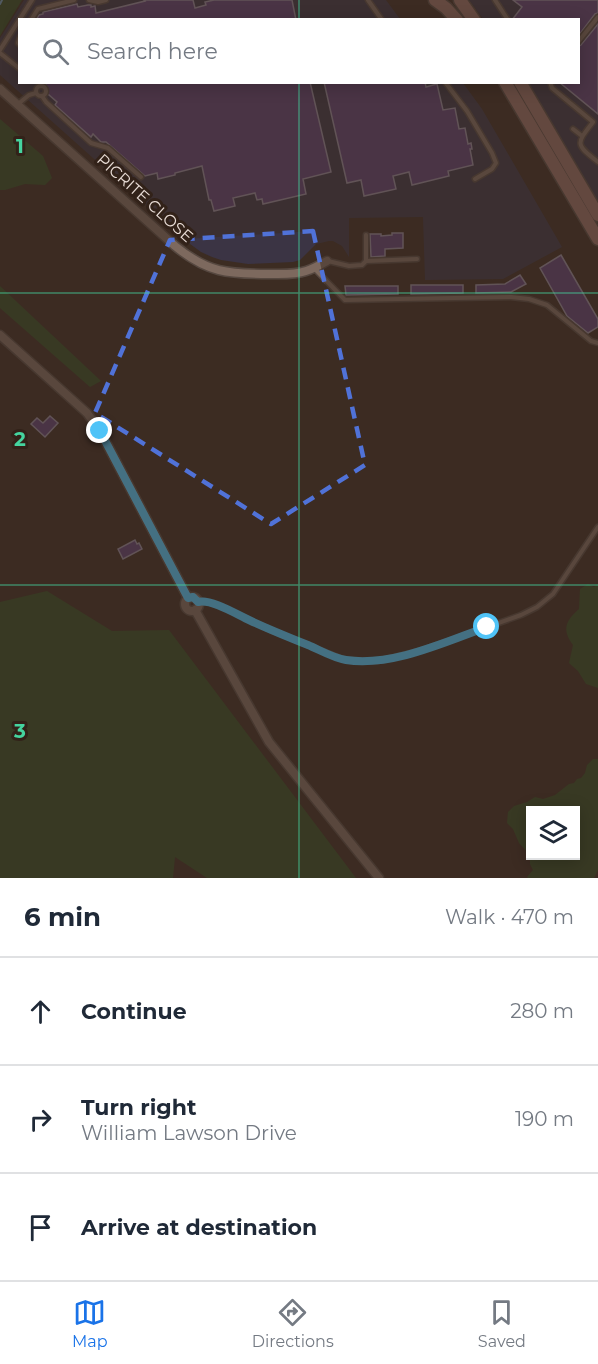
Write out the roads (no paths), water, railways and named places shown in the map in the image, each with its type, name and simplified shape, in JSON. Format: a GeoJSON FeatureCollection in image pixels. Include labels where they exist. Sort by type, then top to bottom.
{"type":"FeatureCollection","features":[{"type":"Feature","properties":{"kind":"main road"},"geometry":{"type":"LineString","coordinates":[[435,0],[447,8],[455,18]]}},
{"type":"Feature","properties":{"kind":"main road"},"geometry":{"type":"LineString","coordinates":[[460,0],[473,18]]}},
{"type":"Feature","properties":{"kind":"main road"},"geometry":{"type":"LineString","coordinates":[[506,84],[598,239]]}},
{"type":"Feature","properties":{"kind":"main road"},"geometry":{"type":"LineString","coordinates":[[521,84],[598,215]]}},
{"type":"Feature","properties":{"kind":"street","name":"PICRITE CLOSE"},"geometry":{"type":"LineString","coordinates":[[0,89],[175,246],[199,263],[232,274],[290,274],[306,271],[327,261]]}},
{"type":"Feature","properties":{"kind":"street"},"geometry":{"type":"LineString","coordinates":[[0,335],[87,413],[100,431],[188,598],[185,604],[186,609],[190,611],[197,606],[268,742],[379,878]]}},
{"type":"Feature","properties":{"kind":"lane"},"geometry":{"type":"LineString","coordinates":[[21,18],[32,0]]}},
{"type":"Feature","properties":{"kind":"lane"},"geometry":{"type":"LineString","coordinates":[[31,18],[38,9],[74,0]]}},
{"type":"Feature","properties":{"kind":"lane"},"geometry":{"type":"LineString","coordinates":[[89,0],[99,2],[106,0]]}},
{"type":"Feature","properties":{"kind":"lane"},"geometry":{"type":"LineString","coordinates":[[368,0],[381,18]]}},
{"type":"Feature","properties":{"kind":"lane"},"geometry":{"type":"LineString","coordinates":[[495,0],[507,18]]}},
{"type":"Feature","properties":{"kind":"lane"},"geometry":{"type":"LineString","coordinates":[[580,41],[598,17]]}},
{"type":"Feature","properties":{"kind":"lane"},"geometry":{"type":"LineString","coordinates":[[18,23],[0,52],[18,67]]}},
{"type":"Feature","properties":{"kind":"lane"},"geometry":{"type":"LineString","coordinates":[[36,93],[39,84],[46,90],[42,96]]}},
{"type":"Feature","properties":{"kind":"lane"},"geometry":{"type":"LineString","coordinates":[[447,84],[467,111],[496,163],[492,169],[475,179]]}},
{"type":"Feature","properties":{"kind":"lane"},"geometry":{"type":"LineString","coordinates":[[551,84],[552,88],[593,122],[580,138],[580,145],[598,162]]}},
{"type":"Feature","properties":{"kind":"lane"},"geometry":{"type":"LineString","coordinates":[[18,105],[28,95],[36,93],[42,96],[91,143],[108,148],[141,177]]}},
{"type":"Feature","properties":{"kind":"lane"},"geometry":{"type":"LineString","coordinates":[[573,129],[582,136]]}},
{"type":"Feature","properties":{"kind":"lane"},"geometry":{"type":"LineString","coordinates":[[366,235],[366,261]]}},
{"type":"Feature","properties":{"kind":"lane"},"geometry":{"type":"LineString","coordinates":[[327,261],[349,266],[362,265],[366,261],[417,259]]}},
{"type":"Feature","properties":{"kind":"lane"},"geometry":{"type":"LineString","coordinates":[[314,268],[345,300],[511,297],[538,301],[591,341],[598,343]]}},
{"type":"Feature","properties":{"kind":"lane"},"geometry":{"type":"LineString","coordinates":[[197,606],[204,601],[222,607],[273,631],[345,660],[376,660],[395,657],[419,651],[521,615],[548,600],[598,527]]}},
{"type":"Feature","properties":{"kind":"waterway"},"geometry":{"type":"LineString","coordinates":[[0,4],[2,0]]}}]}
